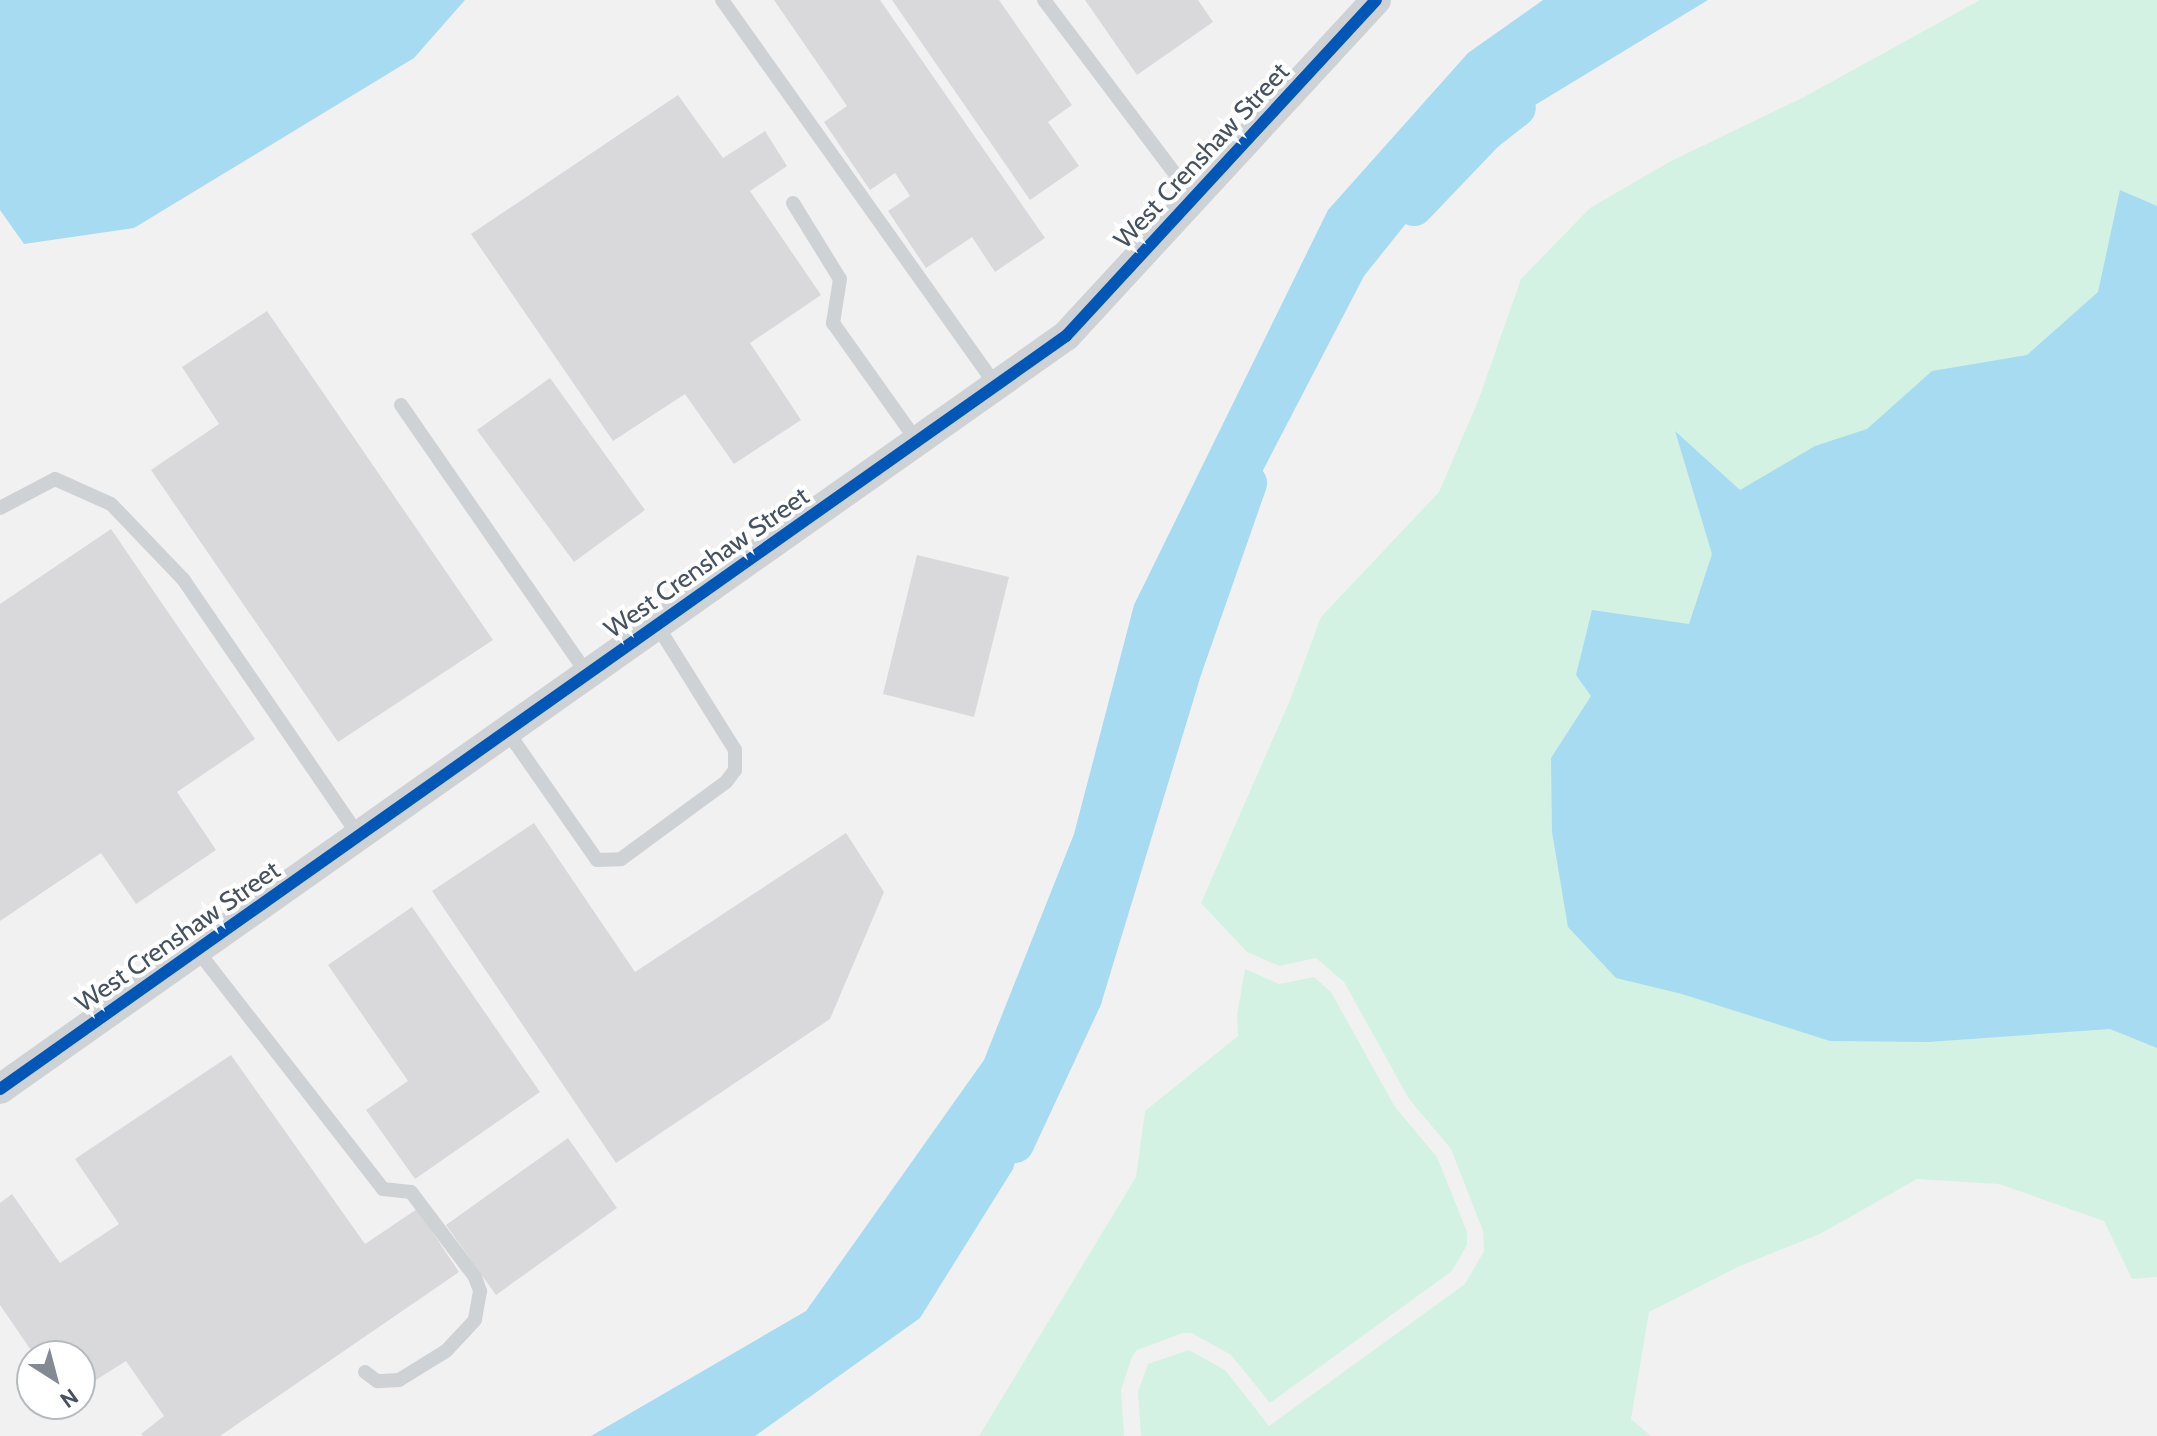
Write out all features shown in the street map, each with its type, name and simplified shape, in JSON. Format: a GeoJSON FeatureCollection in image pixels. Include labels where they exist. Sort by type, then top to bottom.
{"type":"FeatureCollection","features":[{"type":"Feature","properties":{"kind":"street","name":"West Crenshaw Street"},"geometry":{"type":"LineString","coordinates":[[0,1089],[1066,336],[1376,0]]}},
{"type":"Feature","properties":{"kind":"lane"},"geometry":{"type":"LineString","coordinates":[[722,0],[996,385]]}},
{"type":"Feature","properties":{"kind":"lane"},"geometry":{"type":"LineString","coordinates":[[1044,0],[1193,198]]}},
{"type":"Feature","properties":{"kind":"lane"},"geometry":{"type":"LineString","coordinates":[[793,203],[840,279],[833,323],[917,441]]}},
{"type":"Feature","properties":{"kind":"lane"},"geometry":{"type":"LineString","coordinates":[[401,405],[587,674]]}},
{"type":"Feature","properties":{"kind":"lane"},"geometry":{"type":"LineString","coordinates":[[0,508],[55,479],[111,504],[183,579],[359,836]]}},
{"type":"Feature","properties":{"kind":"lane"},"geometry":{"type":"LineString","coordinates":[[507,731],[597,860],[621,859],[726,782],[735,770],[735,750],[657,625]]}},
{"type":"Feature","properties":{"kind":"lane"},"geometry":{"type":"LineString","coordinates":[[197,950],[383,1189],[411,1192],[475,1277],[481,1303],[475,1320],[446,1351],[399,1380],[377,1381],[365,1372]]}},
{"type":"Feature","properties":{"kind":"green space"},"geometry":{"type":"Polygon","coordinates":[[[1980,0],[2157,0],[2157,1277],[2132,1279],[2104,1221],[1999,1184],[1917,1179],[1820,1234],[1740,1266],[1649,1312],[1631,1419],[1651,1436],[1141,1436],[1138,1392],[1148,1364],[1189,1350],[1225,1370],[1269,1426],[1465,1284],[1484,1251],[1483,1231],[1451,1149],[1409,1099],[1344,982],[1316,958],[1279,966],[1247,952],[1201,903],[1290,700],[1321,617],[1439,492],[1478,401],[1521,279],[1590,208],[1671,161],[1804,97],[1980,0]]]}},
{"type":"Feature","properties":{"kind":"green space"},"geometry":{"type":"Polygon","coordinates":[[[1245,969],[1279,984],[1314,977],[1331,992],[1395,1107],[1437,1157],[1467,1232],[1467,1245],[1452,1271],[1270,1403],[1231,1355],[1192,1333],[1183,1333],[1137,1350],[1132,1357],[1121,1390],[1124,1436],[979,1436],[1136,1177],[1145,1111],[1238,1036],[1237,1015],[1245,969]]]}},
{"type":"Feature","properties":{"kind":"water"},"geometry":{"type":"Polygon","coordinates":[[[0,0],[465,0],[414,58],[134,228],[24,244],[0,210],[0,0]]]}},
{"type":"Feature","properties":{"kind":"water"},"geometry":{"type":"Polygon","coordinates":[[[1543,0],[1708,0],[1469,145],[1364,276],[1208,576],[1013,1169],[920,1318],[755,1436],[591,1436],[806,1311],[984,1060],[1074,834],[1134,605],[1328,210],[1468,53],[1543,0]]]}},
{"type":"Feature","properties":{"kind":"water"},"geometry":{"type":"Polygon","coordinates":[[[2120,190],[2157,206],[2157,1048],[2110,1029],[1928,1042],[1830,1041],[1682,994],[1616,978],[1568,927],[1552,832],[1551,758],[1591,696],[1576,675],[1592,610],[1689,624],[1712,554],[1675,431],[1740,490],[1815,446],[1867,429],[1932,371],[2027,355],[2098,292],[2120,190]]]}},
{"type":"Feature","properties":{"kind":"building"},"geometry":{"type":"Polygon","coordinates":[[[774,0],[880,0],[1045,238],[995,272],[972,237],[926,268],[888,211],[910,196],[895,173],[870,190],[824,122],[847,106],[774,0]]]}},
{"type":"Feature","properties":{"kind":"building"},"geometry":{"type":"Polygon","coordinates":[[[892,0],[999,0],[1072,105],[1048,122],[1079,166],[1030,200],[892,0]]]}},
{"type":"Feature","properties":{"kind":"building"},"geometry":{"type":"Polygon","coordinates":[[[1085,0],[1198,0],[1213,22],[1137,75],[1085,0]]]}},
{"type":"Feature","properties":{"kind":"building"},"geometry":{"type":"Polygon","coordinates":[[[678,95],[723,158],[765,131],[787,166],[750,191],[821,295],[750,343],[801,420],[734,464],[685,394],[613,441],[471,234],[678,95]]]}},
{"type":"Feature","properties":{"kind":"building"},"geometry":{"type":"Polygon","coordinates":[[[267,311],[493,640],[338,742],[151,470],[219,424],[182,367],[267,311]]]}},
{"type":"Feature","properties":{"kind":"building"},"geometry":{"type":"Polygon","coordinates":[[[550,378],[645,510],[574,562],[477,430],[550,378]]]}},
{"type":"Feature","properties":{"kind":"building"},"geometry":{"type":"Polygon","coordinates":[[[111,529],[255,739],[177,792],[216,850],[136,904],[101,853],[0,921],[0,604],[111,529]]]}},
{"type":"Feature","properties":{"kind":"building"},"geometry":{"type":"Polygon","coordinates":[[[917,555],[1009,577],[974,717],[883,694],[917,555]]]}},
{"type":"Feature","properties":{"kind":"building"},"geometry":{"type":"Polygon","coordinates":[[[534,823],[635,972],[846,833],[884,892],[830,1019],[616,1163],[432,891],[534,823]]]}},
{"type":"Feature","properties":{"kind":"building"},"geometry":{"type":"Polygon","coordinates":[[[412,907],[540,1092],[415,1179],[366,1110],[408,1081],[328,965],[412,907]]]}},
{"type":"Feature","properties":{"kind":"building"},"geometry":{"type":"Polygon","coordinates":[[[231,1055],[365,1244],[417,1209],[459,1272],[220,1436],[143,1436],[141,1434],[164,1416],[126,1361],[96,1380],[96,1340],[24,1340],[0,1305],[0,1203],[12,1194],[60,1263],[119,1224],[75,1159],[231,1055]]]}},
{"type":"Feature","properties":{"kind":"building"},"geometry":{"type":"Polygon","coordinates":[[[568,1138],[617,1208],[496,1295],[446,1225],[568,1138]]]}},
{"type":"Feature","properties":{"kind":"waterway"},"geometry":{"type":"LineString","coordinates":[[1414,207],[1486,132],[1517,108]]}},
{"type":"Feature","properties":{"kind":"waterway"},"geometry":{"type":"LineString","coordinates":[[1015,1144],[1083,998],[1184,666],[1248,483]]}},
{"type":"Feature","properties":{"kind":"cycle path"},"geometry":{"type":"LineString","coordinates":[[0,1089],[1066,336],[1376,0]]}}]}
